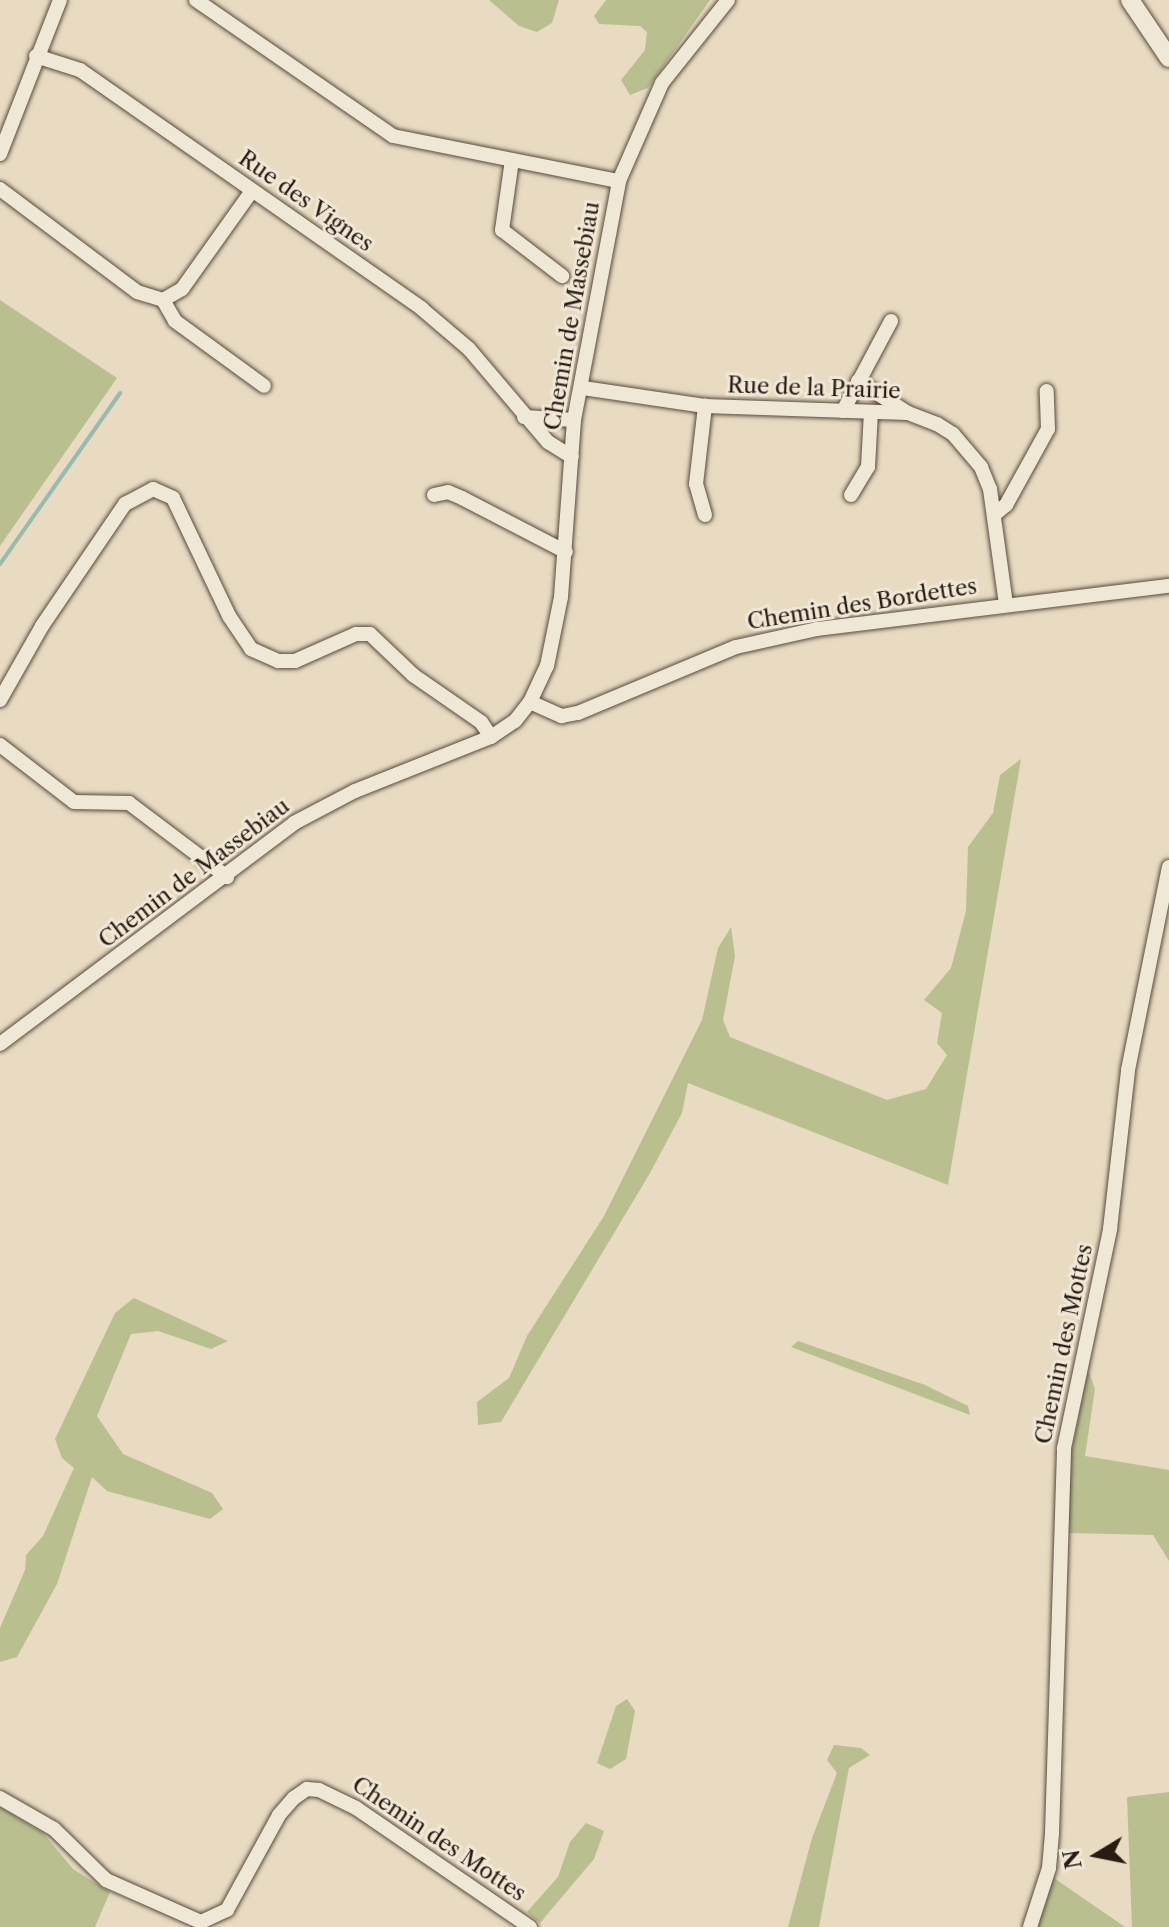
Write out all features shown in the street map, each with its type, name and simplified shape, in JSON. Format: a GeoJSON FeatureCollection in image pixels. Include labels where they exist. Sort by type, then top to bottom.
{"type":"FeatureCollection","features":[{"type":"Feature","properties":{"kind":"main road"},"geometry":{"type":"LineString","coordinates":[[1130,0],[1169,58]]}},
{"type":"Feature","properties":{"kind":"street"},"geometry":{"type":"LineString","coordinates":[[0,154],[60,0]]}},
{"type":"Feature","properties":{"kind":"street"},"geometry":{"type":"LineString","coordinates":[[196,0],[393,136],[619,181]]}},
{"type":"Feature","properties":{"kind":"street","name":"Chemin de Massebiau"},"geometry":{"type":"LineString","coordinates":[[0,1044],[321,807],[491,737],[515,721],[530,702],[547,666],[566,552],[574,420],[583,388],[598,279],[619,181],[662,83],[728,0]]}},
{"type":"Feature","properties":{"kind":"street","name":"Rue des Vignes"},"geometry":{"type":"LineString","coordinates":[[36,56],[80,70],[451,331],[524,417],[572,457]]}},
{"type":"Feature","properties":{"kind":"street"},"geometry":{"type":"LineString","coordinates":[[512,160],[502,230],[562,276]]}},
{"type":"Feature","properties":{"kind":"street"},"geometry":{"type":"LineString","coordinates":[[0,189],[137,292],[163,300],[175,321],[264,386]]}},
{"type":"Feature","properties":{"kind":"street"},"geometry":{"type":"LineString","coordinates":[[163,300],[182,289],[252,191]]}},
{"type":"Feature","properties":{"kind":"street"},"geometry":{"type":"LineString","coordinates":[[843,411],[891,321]]}},
{"type":"Feature","properties":{"kind":"street"},"geometry":{"type":"LineString","coordinates":[[858,381],[908,413]]}},
{"type":"Feature","properties":{"kind":"street","name":"Rue de la Prairie"},"geometry":{"type":"LineString","coordinates":[[583,388],[705,406],[908,413],[937,424],[968,449],[981,467],[994,515],[1006,604]]}},
{"type":"Feature","properties":{"kind":"street"},"geometry":{"type":"LineString","coordinates":[[994,515],[1006,505],[1048,429],[1047,391]]}},
{"type":"Feature","properties":{"kind":"street"},"geometry":{"type":"LineString","coordinates":[[705,406],[696,484],[705,515]]}},
{"type":"Feature","properties":{"kind":"street"},"geometry":{"type":"LineString","coordinates":[[851,495],[868,467],[871,412]]}},
{"type":"Feature","properties":{"kind":"street"},"geometry":{"type":"LineString","coordinates":[[524,417],[574,420]]}},
{"type":"Feature","properties":{"kind":"street"},"geometry":{"type":"LineString","coordinates":[[0,700],[42,626],[125,504],[153,489],[173,498],[229,616],[251,649],[278,661],[295,661],[356,634],[370,634],[413,675],[481,722],[491,737]]}},
{"type":"Feature","properties":{"kind":"street"},"geometry":{"type":"LineString","coordinates":[[434,495],[448,492],[462,498],[566,552]]}},
{"type":"Feature","properties":{"kind":"street","name":"Chemin des Bordettes"},"geometry":{"type":"LineString","coordinates":[[530,702],[562,716],[578,713],[766,638],[1006,604],[1169,586]]}},
{"type":"Feature","properties":{"kind":"street"},"geometry":{"type":"LineString","coordinates":[[0,745],[74,802],[129,803],[227,877]]}},
{"type":"Feature","properties":{"kind":"street","name":"Chemin des Mottes"},"geometry":{"type":"LineString","coordinates":[[1030,1927],[1049,1868],[1052,1833],[1064,1448],[1110,1229],[1128,1070],[1169,867]]}},
{"type":"Feature","properties":{"kind":"street","name":"Chemin des Mottes"},"geometry":{"type":"LineString","coordinates":[[0,1798],[54,1829],[106,1880],[201,1922],[227,1910],[279,1815],[294,1798],[307,1789],[319,1790],[356,1808],[530,1927]]}},
{"type":"Feature","properties":{"kind":"green space"},"geometry":{"type":"Polygon","coordinates":[[[489,0],[559,0],[552,23],[537,32],[519,26],[489,0]]]}},
{"type":"Feature","properties":{"kind":"green space"},"geometry":{"type":"Polygon","coordinates":[[[606,0],[710,0],[648,88],[630,95],[621,80],[645,50],[647,32],[640,26],[599,24],[594,16],[606,0]]]}},
{"type":"Feature","properties":{"kind":"green space"},"geometry":{"type":"Polygon","coordinates":[[[0,300],[117,378],[0,546],[0,300]]]}},
{"type":"Feature","properties":{"kind":"green space"},"geometry":{"type":"Polygon","coordinates":[[[1021,759],[948,1185],[688,1083],[682,1113],[650,1173],[501,1422],[478,1425],[477,1402],[509,1378],[527,1336],[604,1216],[702,1020],[718,948],[731,927],[735,956],[723,1020],[730,1037],[887,1100],[926,1089],[947,1055],[937,1043],[942,1013],[924,1000],[951,968],[966,911],[968,847],[993,813],[1000,775],[1021,759]]]}},
{"type":"Feature","properties":{"kind":"green space"},"geometry":{"type":"Polygon","coordinates":[[[134,1298],[228,1341],[211,1349],[158,1331],[131,1334],[97,1416],[123,1454],[212,1493],[223,1509],[210,1519],[107,1491],[92,1477],[57,1584],[17,1657],[0,1662],[0,1628],[25,1570],[26,1555],[43,1536],[74,1468],[62,1458],[55,1439],[115,1313],[134,1298]]]}},
{"type":"Feature","properties":{"kind":"green space"},"geometry":{"type":"Polygon","coordinates":[[[798,1341],[925,1385],[968,1406],[970,1415],[791,1347],[798,1341]]]}},
{"type":"Feature","properties":{"kind":"green space"},"geometry":{"type":"Polygon","coordinates":[[[1088,1369],[1095,1389],[1085,1456],[1169,1470],[1169,1561],[1153,1535],[1067,1533],[1071,1455],[1088,1369]]]}},
{"type":"Feature","properties":{"kind":"green space"},"geometry":{"type":"Polygon","coordinates":[[[627,1699],[635,1711],[626,1759],[610,1769],[597,1763],[616,1706],[627,1699]]]}},
{"type":"Feature","properties":{"kind":"green space"},"geometry":{"type":"Polygon","coordinates":[[[834,1745],[861,1748],[870,1755],[849,1768],[819,1927],[788,1927],[812,1838],[837,1773],[827,1760],[834,1745]]]}},
{"type":"Feature","properties":{"kind":"green space"},"geometry":{"type":"Polygon","coordinates":[[[1169,1792],[1169,1927],[1132,1927],[1127,1797],[1169,1792]]]}},
{"type":"Feature","properties":{"kind":"green space"},"geometry":{"type":"Polygon","coordinates":[[[0,1807],[43,1833],[73,1869],[110,1892],[95,1927],[0,1927],[0,1807]]]}},
{"type":"Feature","properties":{"kind":"green space"},"geometry":{"type":"Polygon","coordinates":[[[586,1823],[604,1831],[594,1859],[540,1923],[527,1912],[558,1877],[570,1842],[586,1823]]]}},
{"type":"Feature","properties":{"kind":"green space"},"geometry":{"type":"Polygon","coordinates":[[[1054,1878],[1125,1927],[1036,1927],[1054,1878]]]}},
{"type":"Feature","properties":{"kind":"waterway"},"geometry":{"type":"LineString","coordinates":[[0,564],[120,393]]}}]}
